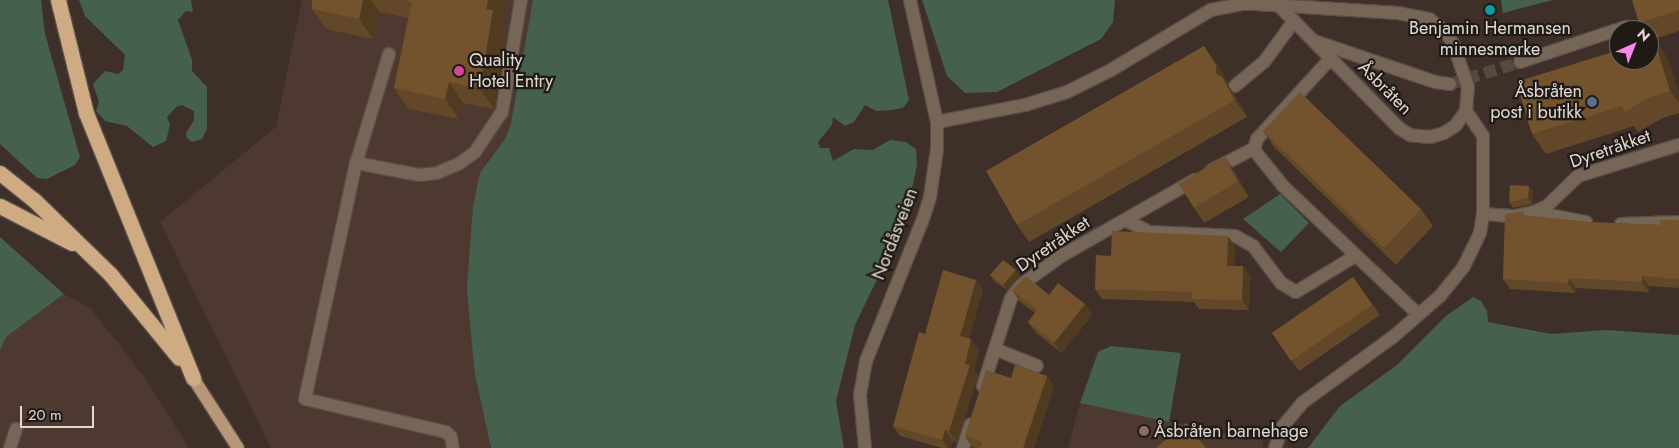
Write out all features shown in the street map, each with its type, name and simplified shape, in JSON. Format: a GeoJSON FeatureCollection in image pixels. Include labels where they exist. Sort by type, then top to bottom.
{"type":"FeatureCollection","features":[{"type":"Feature","properties":{"kind":"highway"},"geometry":{"type":"LineString","coordinates":[[58,0],[86,113],[193,378]]}},
{"type":"Feature","properties":{"kind":"highway"},"geometry":{"type":"LineString","coordinates":[[0,173],[89,252],[149,318],[193,378]]}},
{"type":"Feature","properties":{"kind":"highway"},"geometry":{"type":"LineString","coordinates":[[0,206],[89,252]]}},
{"type":"Feature","properties":{"kind":"main road"},"geometry":{"type":"LineString","coordinates":[[193,378],[238,448]]}},
{"type":"Feature","properties":{"kind":"street"},"geometry":{"type":"LineString","coordinates":[[356,163],[419,175],[436,173],[460,164],[475,152],[502,112],[522,0]]}},
{"type":"Feature","properties":{"kind":"street","name":"Nordåsveien"},"geometry":{"type":"LineString","coordinates":[[865,448],[860,395],[866,361],[930,197],[938,122],[910,0]]}},
{"type":"Feature","properties":{"kind":"street"},"geometry":{"type":"LineString","coordinates":[[938,122],[1025,104],[1067,92],[1111,70],[1196,18],[1231,3],[1398,13],[1429,19],[1446,32],[1454,46],[1468,87],[1466,111],[1483,136],[1483,214],[1480,233],[1464,266],[1440,296],[1371,354],[1302,403],[1283,426],[1275,448]]}},
{"type":"Feature","properties":{"kind":"street","name":"Åsbråten"},"geometry":{"type":"LineString","coordinates":[[1280,6],[1399,128],[1410,135],[1431,137],[1444,133],[1454,126],[1466,111]]}},
{"type":"Feature","properties":{"kind":"street"},"geometry":{"type":"LineString","coordinates":[[1235,86],[1264,62],[1294,20]]}},
{"type":"Feature","properties":{"kind":"street"},"geometry":{"type":"LineString","coordinates":[[1520,62],[1609,32]]}},
{"type":"Feature","properties":{"kind":"street"},"geometry":{"type":"LineString","coordinates":[[1314,41],[1435,82],[1450,84]]}},
{"type":"Feature","properties":{"kind":"street"},"geometry":{"type":"LineString","coordinates":[[389,54],[356,163],[305,399],[446,432],[451,437],[453,448]]}},
{"type":"Feature","properties":{"kind":"street","name":"Dyretråkket"},"geometry":{"type":"LineString","coordinates":[[963,448],[1011,298],[1021,285],[1061,256],[1255,148],[1257,139],[1331,58]]}},
{"type":"Feature","properties":{"kind":"street","name":"Dyretråkket"},"geometry":{"type":"LineString","coordinates":[[1483,214],[1515,216],[1534,212],[1547,206],[1578,176],[1679,145]]}},
{"type":"Feature","properties":{"kind":"street"},"geometry":{"type":"LineString","coordinates":[[1255,148],[1256,156],[1283,186],[1418,314]]}},
{"type":"Feature","properties":{"kind":"street","name":"Dyretråkket"},"geometry":{"type":"LineString","coordinates":[[1534,212],[1600,224],[1679,222]]}},
{"type":"Feature","properties":{"kind":"street"},"geometry":{"type":"LineString","coordinates":[[1125,220],[1150,232],[1235,236],[1252,246],[1281,283],[1296,292],[1356,256]]}},
{"type":"Feature","properties":{"kind":"street"},"geometry":{"type":"LineString","coordinates":[[995,349],[1036,366]]}},
{"type":"Feature","properties":{"kind":"street"},"geometry":{"type":"LineString","coordinates":[[10,448],[16,429]]}},
{"type":"Feature","properties":{"kind":"shaded area"},"geometry":{"type":"Polygon","coordinates":[[[302,0],[546,0],[490,448],[271,448],[160,222],[276,127],[302,0]]]}},
{"type":"Feature","properties":{"kind":"shaded area"},"geometry":{"type":"Polygon","coordinates":[[[64,294],[91,309],[143,375],[189,448],[0,448],[0,350],[5,337],[64,294]]]}},
{"type":"Feature","properties":{"kind":"shaded area","name":"Åsbråten barnehage"},"geometry":{"type":"Polygon","coordinates":[[[1080,403],[1263,441],[1262,448],[1068,448],[1080,403]]]}},
{"type":"Feature","properties":{"kind":"green space"},"geometry":{"type":"Polygon","coordinates":[[[0,0],[41,0],[45,34],[80,157],[75,165],[47,179],[37,178],[0,144],[0,0]]]}},
{"type":"Feature","properties":{"kind":"green space"},"geometry":{"type":"Polygon","coordinates":[[[79,0],[191,0],[193,12],[186,11],[178,20],[192,60],[192,71],[207,87],[207,129],[202,139],[192,142],[187,138],[186,133],[194,120],[194,111],[182,105],[176,107],[167,117],[170,125],[166,141],[153,147],[127,126],[105,121],[96,111],[99,102],[93,84],[105,71],[118,74],[123,70],[125,55],[85,16],[79,0]]]}},
{"type":"Feature","properties":{"kind":"green space"},"geometry":{"type":"Polygon","coordinates":[[[533,0],[888,0],[909,100],[903,108],[892,110],[876,111],[865,105],[854,122],[845,126],[833,117],[832,125],[818,142],[820,148],[829,148],[833,161],[854,149],[873,150],[890,140],[906,142],[916,149],[917,165],[905,221],[855,325],[836,401],[844,448],[491,448],[475,374],[469,315],[467,286],[473,207],[480,173],[505,139],[511,124],[533,0]]]}},
{"type":"Feature","properties":{"kind":"green space"},"geometry":{"type":"Polygon","coordinates":[[[922,0],[1115,0],[1113,22],[1101,39],[997,92],[965,93],[947,76],[922,0]]]}},
{"type":"Feature","properties":{"kind":"green space"},"geometry":{"type":"Polygon","coordinates":[[[1501,0],[1553,0],[1503,13],[1501,0]]]}},
{"type":"Feature","properties":{"kind":"green space"},"geometry":{"type":"Polygon","coordinates":[[[1280,194],[1309,223],[1281,252],[1243,219],[1280,194]]]}},
{"type":"Feature","properties":{"kind":"green space"},"geometry":{"type":"Polygon","coordinates":[[[0,237],[64,294],[6,337],[0,350],[0,237]]]}},
{"type":"Feature","properties":{"kind":"green space"},"geometry":{"type":"Polygon","coordinates":[[[1473,297],[1481,301],[1487,311],[1488,322],[1551,334],[1606,330],[1679,335],[1679,448],[1308,448],[1340,406],[1397,365],[1446,316],[1473,297]]]}},
{"type":"Feature","properties":{"kind":"green space"},"geometry":{"type":"Polygon","coordinates":[[[1111,346],[1181,353],[1169,422],[1080,403],[1098,352],[1111,346]]]}},
{"type":"Feature","properties":{"kind":"building"},"geometry":{"type":"Polygon","coordinates":[[[312,0],[363,0],[359,19],[312,9],[312,0]]]}},
{"type":"Feature","properties":{"kind":"building"},"geometry":{"type":"Polygon","coordinates":[[[404,0],[488,0],[486,9],[493,10],[480,89],[449,82],[445,99],[394,88],[412,2],[404,0]]]}},
{"type":"Feature","properties":{"kind":"building"},"geometry":{"type":"Polygon","coordinates":[[[1632,0],[1679,0],[1679,10],[1648,20],[1638,20],[1632,0]]]}},
{"type":"Feature","properties":{"kind":"building"},"geometry":{"type":"Polygon","coordinates":[[[1204,46],[1216,65],[1216,74],[1222,77],[1235,100],[1017,225],[986,171],[1204,46]]]}},
{"type":"Feature","properties":{"kind":"building"},"geometry":{"type":"Polygon","coordinates":[[[1609,53],[1609,70],[1659,70],[1659,55],[1670,91],[1648,98],[1624,112],[1622,106],[1532,134],[1516,82],[1609,53]]]}},
{"type":"Feature","properties":{"kind":"building"},"geometry":{"type":"Polygon","coordinates":[[[1300,92],[1421,209],[1384,248],[1263,131],[1300,92]]]}},
{"type":"Feature","properties":{"kind":"building"},"geometry":{"type":"Polygon","coordinates":[[[1224,156],[1238,181],[1194,208],[1179,184],[1224,156]]]}},
{"type":"Feature","properties":{"kind":"building"},"geometry":{"type":"Polygon","coordinates":[[[1510,185],[1529,186],[1528,198],[1509,202],[1510,185]]]}},
{"type":"Feature","properties":{"kind":"building"},"geometry":{"type":"Polygon","coordinates":[[[1524,211],[1524,215],[1588,222],[1660,225],[1660,220],[1679,220],[1679,279],[1642,276],[1642,282],[1569,278],[1568,283],[1503,279],[1505,214],[1524,211]]]}},
{"type":"Feature","properties":{"kind":"building"},"geometry":{"type":"Polygon","coordinates":[[[1112,231],[1228,236],[1227,266],[1243,266],[1242,300],[1192,299],[1192,292],[1095,289],[1096,255],[1111,256],[1112,231]]]}},
{"type":"Feature","properties":{"kind":"building"},"geometry":{"type":"Polygon","coordinates":[[[1003,260],[1016,270],[1003,285],[990,275],[1003,260]]]}},
{"type":"Feature","properties":{"kind":"building"},"geometry":{"type":"Polygon","coordinates":[[[943,270],[976,280],[960,336],[971,339],[965,364],[970,365],[949,431],[945,430],[942,440],[893,426],[919,332],[925,334],[943,270]]]}},
{"type":"Feature","properties":{"kind":"building"},"geometry":{"type":"Polygon","coordinates":[[[1026,276],[1049,295],[1058,283],[1085,304],[1054,343],[1028,322],[1037,310],[1012,290],[1026,276]]]}},
{"type":"Feature","properties":{"kind":"building"},"geometry":{"type":"Polygon","coordinates":[[[1353,277],[1372,305],[1291,361],[1272,333],[1353,277]]]}},
{"type":"Feature","properties":{"kind":"building"},"geometry":{"type":"Polygon","coordinates":[[[1015,365],[1047,376],[1023,448],[980,448],[982,442],[965,436],[986,370],[1011,378],[1015,365]]]}},
{"type":"Feature","properties":{"kind":"building"},"geometry":{"type":"Polygon","coordinates":[[[1186,423],[1206,448],[1156,448],[1186,423]]]}},
{"type":"Feature","properties":{"kind":"tunnel"},"geometry":{"type":"LineString","coordinates":[[1450,84],[1520,62]]}},
{"type":"Feature","properties":{"kind":"place","name":"Benjamin Hermansen minnesmerke"},"geometry":{"type":"Point","coordinates":[1490,10]}},
{"type":"Feature","properties":{"kind":"place","name":"Quality Hotel Entry"},"geometry":{"type":"Point","coordinates":[459,71]}},
{"type":"Feature","properties":{"kind":"place","name":"Åsbråten post i butikk"},"geometry":{"type":"Point","coordinates":[1592,102]}},
{"type":"Feature","properties":{"kind":"place","name":"Åsbråten barnehage"},"geometry":{"type":"Point","coordinates":[1144,431]}}]}
